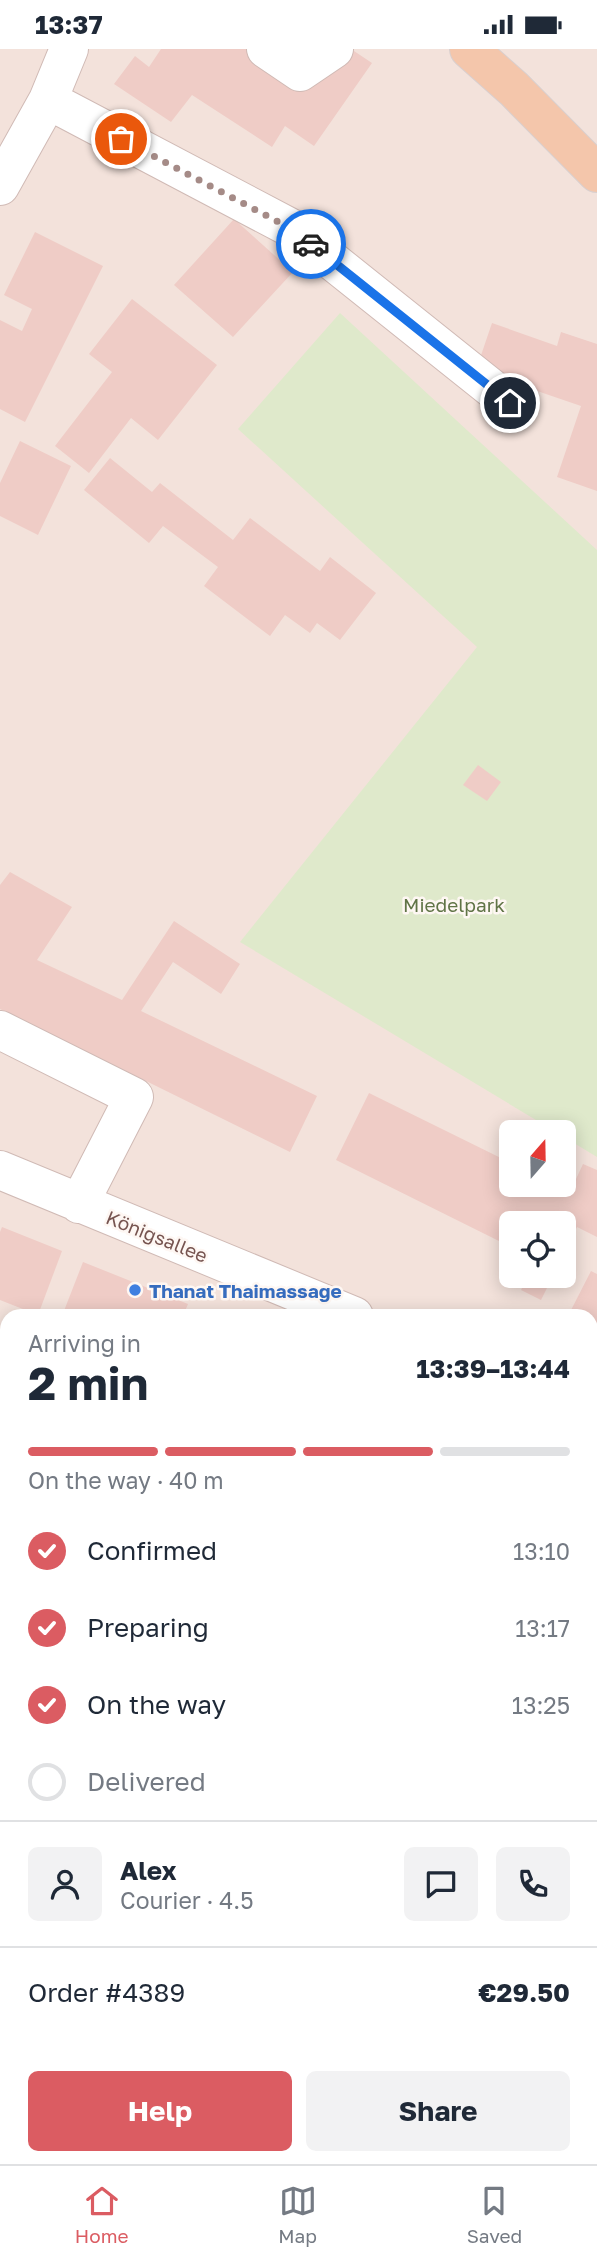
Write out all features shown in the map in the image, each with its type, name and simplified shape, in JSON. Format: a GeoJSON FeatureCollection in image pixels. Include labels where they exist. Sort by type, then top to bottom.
{"type":"FeatureCollection","features":[{"type":"Feature","properties":{"kind":"main road"},"geometry":{"type":"LineString","coordinates":[[469,49],[514,89],[597,173]]}},
{"type":"Feature","properties":{"kind":"street"},"geometry":{"type":"LineString","coordinates":[[0,186],[48,100],[69,49]]}},
{"type":"Feature","properties":{"kind":"street"},"geometry":{"type":"LineString","coordinates":[[266,49],[300,72],[334,49]]}},
{"type":"Feature","properties":{"kind":"street"},"geometry":{"type":"LineString","coordinates":[[48,100],[290,228],[510,403]]}},
{"type":"Feature","properties":{"kind":"street"},"geometry":{"type":"LineString","coordinates":[[0,1030],[134,1097],[79,1204]]}},
{"type":"Feature","properties":{"kind":"street","name":"Königsallee"},"geometry":{"type":"LineString","coordinates":[[0,1170],[335,1309]]}},
{"type":"Feature","properties":{"kind":"shaded area"},"geometry":{"type":"Polygon","coordinates":[[[0,49],[597,49],[597,1309],[0,1309],[0,49]]]}},
{"type":"Feature","properties":{"kind":"green space","name":"Miedelpark"},"geometry":{"type":"Polygon","coordinates":[[[340,313],[597,550],[597,1157],[576,1144],[576,1120],[536,1120],[240,942],[477,647],[238,429],[340,313]]]}},
{"type":"Feature","properties":{"kind":"building"},"geometry":{"type":"Polygon","coordinates":[[[161,49],[351,49],[372,63],[314,146],[285,126],[272,147],[192,95],[171,122],[114,84],[135,56],[149,67],[161,49]]]}},
{"type":"Feature","properties":{"kind":"building"},"geometry":{"type":"Polygon","coordinates":[[[234,219],[293,272],[233,337],[174,285],[234,219]]]}},
{"type":"Feature","properties":{"kind":"building"},"geometry":{"type":"Polygon","coordinates":[[[35,232],[103,266],[25,422],[0,409],[0,320],[22,331],[32,309],[4,295],[35,232]]]}},
{"type":"Feature","properties":{"kind":"building"},"geometry":{"type":"Polygon","coordinates":[[[132,299],[217,365],[158,440],[131,418],[89,473],[55,446],[112,372],[89,354],[132,299]]]}},
{"type":"Feature","properties":{"kind":"building"},"geometry":{"type":"Polygon","coordinates":[[[492,323],[557,346],[561,332],[597,344],[597,491],[557,477],[581,406],[476,370],[492,323]]]}},
{"type":"Feature","properties":{"kind":"building"},"geometry":{"type":"Polygon","coordinates":[[[20,441],[71,466],[38,535],[0,516],[0,483],[20,441]]]}},
{"type":"Feature","properties":{"kind":"building"},"geometry":{"type":"Polygon","coordinates":[[[110,458],[152,492],[160,483],[233,540],[250,518],[320,571],[330,557],[376,593],[340,640],[317,623],[310,633],[285,615],[270,636],[204,586],[218,567],[163,526],[149,543],[84,490],[110,458]]]}},
{"type":"Feature","properties":{"kind":"building"},"geometry":{"type":"Polygon","coordinates":[[[478,765],[501,782],[487,801],[463,785],[478,765]]]}},
{"type":"Feature","properties":{"kind":"building"},"geometry":{"type":"Polygon","coordinates":[[[10,872],[72,907],[37,960],[122,1000],[174,921],[240,964],[221,994],[173,962],[141,1011],[317,1096],[290,1152],[0,1009],[0,885],[10,872]]]}},
{"type":"Feature","properties":{"kind":"building"},"geometry":{"type":"Polygon","coordinates":[[[369,1093],[499,1157],[499,1197],[576,1197],[576,1179],[583,1164],[597,1170],[597,1237],[577,1227],[576,1229],[576,1211],[499,1211],[499,1241],[336,1160],[369,1093]]]}},
{"type":"Feature","properties":{"kind":"building"},"geometry":{"type":"Polygon","coordinates":[[[2,1227],[62,1251],[40,1309],[23,1309],[0,1300],[2,1227]]]}},
{"type":"Feature","properties":{"kind":"building"},"geometry":{"type":"Polygon","coordinates":[[[83,1262],[188,1304],[186,1309],[65,1309],[83,1262]]]}},
{"type":"Feature","properties":{"kind":"building"},"geometry":{"type":"Polygon","coordinates":[[[591,1271],[597,1274],[597,1309],[572,1309],[591,1271]]]}},
{"type":"Feature","properties":{"kind":"building"},"geometry":{"type":"Polygon","coordinates":[[[522,1288],[547,1288],[541,1300],[521,1290],[522,1288]]]}},
{"type":"Feature","properties":{"kind":"way so far"},"geometry":{"type":"LineString","coordinates":[[121,139],[290,228],[311,244]]}},
{"type":"Feature","properties":{"kind":"place","name":"Thanat Thaimassage"},"geometry":{"type":"Point","coordinates":[135,1290]}},
{"type":"Feature","properties":{"kind":"route"},"geometry":{"type":"LineString","coordinates":[[311,244],[510,403]]}}]}
